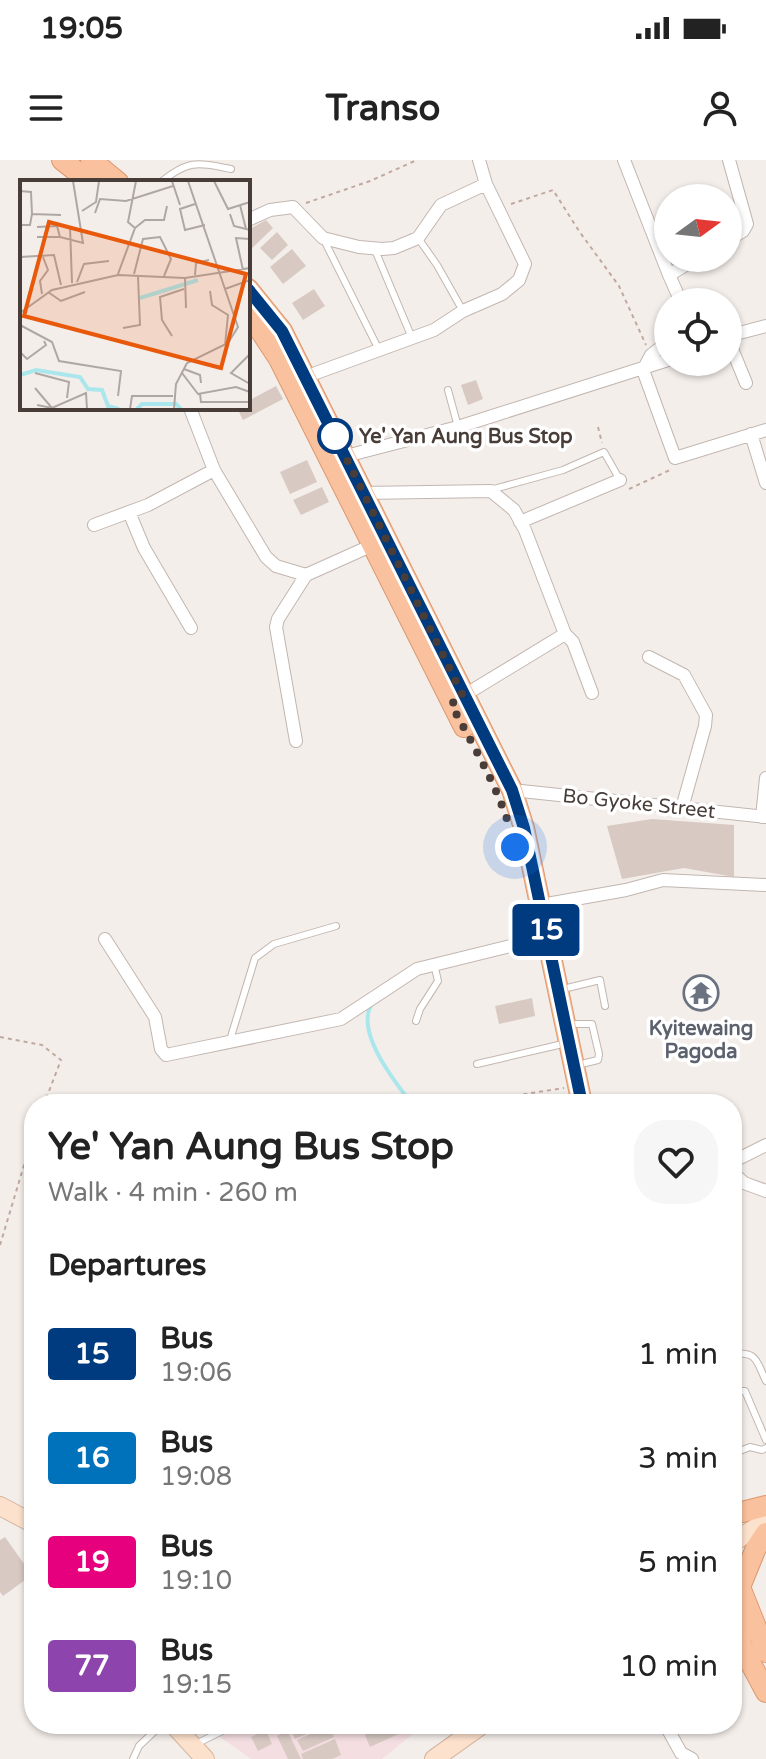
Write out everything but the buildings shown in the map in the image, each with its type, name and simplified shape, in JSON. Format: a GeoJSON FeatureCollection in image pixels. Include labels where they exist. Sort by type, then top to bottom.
{"type":"FeatureCollection","features":[{"type":"Feature","properties":{"kind":"main road"},"geometry":{"type":"LineString","coordinates":[[62,160],[87,180]]}},
{"type":"Feature","properties":{"kind":"main road"},"geometry":{"type":"LineString","coordinates":[[91,160],[116,180]]}},
{"type":"Feature","properties":{"kind":"main road"},"geometry":{"type":"LineString","coordinates":[[250,291],[282,331],[305,377],[338,458],[457,700],[508,815],[535,940],[580,1094]]}},
{"type":"Feature","properties":{"kind":"main road"},"geometry":{"type":"LineString","coordinates":[[250,315],[363,493],[379,543]]}},
{"type":"Feature","properties":{"kind":"main road"},"geometry":{"type":"LineString","coordinates":[[457,700],[512,790],[524,828],[559,990],[566,1094]]}},
{"type":"Feature","properties":{"kind":"main road"},"geometry":{"type":"LineString","coordinates":[[0,1506],[24,1519]]}},
{"type":"Feature","properties":{"kind":"main road"},"geometry":{"type":"LineString","coordinates":[[742,1512],[766,1506]]}},
{"type":"Feature","properties":{"kind":"main road"},"geometry":{"type":"LineString","coordinates":[[742,1537],[766,1521]]}},
{"type":"Feature","properties":{"kind":"main road"},"geometry":{"type":"LineString","coordinates":[[742,1582],[756,1548],[766,1533]]}},
{"type":"Feature","properties":{"kind":"main road"},"geometry":{"type":"LineString","coordinates":[[742,1592],[766,1652]]}},
{"type":"Feature","properties":{"kind":"main road"},"geometry":{"type":"LineString","coordinates":[[742,1646],[766,1692]]}},
{"type":"Feature","properties":{"kind":"main road"},"geometry":{"type":"LineString","coordinates":[[182,1734],[198,1753]]}},
{"type":"Feature","properties":{"kind":"main road"},"geometry":{"type":"LineString","coordinates":[[443,1757],[471,1734]]}},
{"type":"Feature","properties":{"kind":"street"},"geometry":{"type":"LineString","coordinates":[[305,377],[434,330],[463,311],[502,294],[519,280],[525,264],[486,184],[479,160]]}},
{"type":"Feature","properties":{"kind":"street"},"geometry":{"type":"LineString","coordinates":[[624,160],[675,288]]}},
{"type":"Feature","properties":{"kind":"street"},"geometry":{"type":"LineString","coordinates":[[729,160],[736,184]]}},
{"type":"Feature","properties":{"kind":"street"},"geometry":{"type":"LineString","coordinates":[[250,219],[270,210],[293,207],[323,238],[375,250],[394,248],[418,238],[441,205],[486,184]]}},
{"type":"Feature","properties":{"kind":"street"},"geometry":{"type":"LineString","coordinates":[[742,206],[747,224],[742,232]]}},
{"type":"Feature","properties":{"kind":"street"},"geometry":{"type":"LineString","coordinates":[[669,275],[674,272]]}},
{"type":"Feature","properties":{"kind":"street"},"geometry":{"type":"LineString","coordinates":[[742,333],[766,326]]}},
{"type":"Feature","properties":{"kind":"street"},"geometry":{"type":"LineString","coordinates":[[654,353],[643,370],[675,458],[766,430]]}},
{"type":"Feature","properties":{"kind":"street"},"geometry":{"type":"LineString","coordinates":[[338,458],[458,427],[654,366]]}},
{"type":"Feature","properties":{"kind":"street"},"geometry":{"type":"LineString","coordinates":[[742,373],[746,383]]}},
{"type":"Feature","properties":{"kind":"street"},"geometry":{"type":"LineString","coordinates":[[191,410],[214,470],[266,557],[276,566],[306,575]]}},
{"type":"Feature","properties":{"kind":"street"},"geometry":{"type":"LineString","coordinates":[[751,434],[766,483]]}},
{"type":"Feature","properties":{"kind":"street"},"geometry":{"type":"LineString","coordinates":[[94,525],[164,498],[214,470]]}},
{"type":"Feature","properties":{"kind":"street"},"geometry":{"type":"LineString","coordinates":[[520,522],[620,480]]}},
{"type":"Feature","properties":{"kind":"street"},"geometry":{"type":"LineString","coordinates":[[363,493],[489,491],[514,510],[565,634],[573,642],[592,693]]}},
{"type":"Feature","properties":{"kind":"street"},"geometry":{"type":"LineString","coordinates":[[129,512],[144,548],[191,628]]}},
{"type":"Feature","properties":{"kind":"street"},"geometry":{"type":"LineString","coordinates":[[296,741],[276,627],[278,619],[306,575],[379,543]]}},
{"type":"Feature","properties":{"kind":"street"},"geometry":{"type":"LineString","coordinates":[[457,700],[565,634]]}},
{"type":"Feature","properties":{"kind":"street"},"geometry":{"type":"LineString","coordinates":[[649,657],[684,675],[706,715],[682,808]]}},
{"type":"Feature","properties":{"kind":"street"},"geometry":{"type":"LineString","coordinates":[[764,817],[766,778]]}},
{"type":"Feature","properties":{"kind":"street","name":"Bo Gyoke Street"},"geometry":{"type":"LineString","coordinates":[[512,790],[764,817]]}},
{"type":"Feature","properties":{"kind":"street"},"geometry":{"type":"LineString","coordinates":[[541,905],[663,880],[766,885]]}},
{"type":"Feature","properties":{"kind":"street"},"geometry":{"type":"LineString","coordinates":[[105,939],[155,1017],[164,1054],[341,1019],[417,969],[535,940]]}},
{"type":"Feature","properties":{"kind":"street"},"geometry":{"type":"LineString","coordinates":[[742,1157],[766,1145]]}},
{"type":"Feature","properties":{"kind":"street"},"geometry":{"type":"LineString","coordinates":[[742,1181],[766,1191]]}},
{"type":"Feature","properties":{"kind":"street"},"geometry":{"type":"LineString","coordinates":[[671,1734],[684,1757]]}},
{"type":"Feature","properties":{"kind":"lane"},"geometry":{"type":"LineString","coordinates":[[163,180],[177,165],[186,163],[198,162],[231,169]]}},
{"type":"Feature","properties":{"kind":"lane"},"geometry":{"type":"LineString","coordinates":[[323,238],[379,350]]}},
{"type":"Feature","properties":{"kind":"lane"},"geometry":{"type":"LineString","coordinates":[[418,238],[463,311]]}},
{"type":"Feature","properties":{"kind":"lane"},"geometry":{"type":"LineString","coordinates":[[375,250],[412,338]]}},
{"type":"Feature","properties":{"kind":"lane"},"geometry":{"type":"LineString","coordinates":[[448,390],[458,427]]}},
{"type":"Feature","properties":{"kind":"lane"},"geometry":{"type":"LineString","coordinates":[[489,491],[563,470],[604,452],[620,480]]}},
{"type":"Feature","properties":{"kind":"lane"},"geometry":{"type":"LineString","coordinates":[[230,1040],[255,958],[274,944],[336,926]]}},
{"type":"Feature","properties":{"kind":"lane"},"geometry":{"type":"LineString","coordinates":[[416,1021],[438,981],[434,964]]}},
{"type":"Feature","properties":{"kind":"lane"},"geometry":{"type":"LineString","coordinates":[[559,990],[600,980],[605,1006]]}},
{"type":"Feature","properties":{"kind":"lane"},"geometry":{"type":"LineString","coordinates":[[477,1064],[564,1037],[592,1024],[598,1060],[574,1066]]}},
{"type":"Feature","properties":{"kind":"lane"},"geometry":{"type":"LineString","coordinates":[[742,1353],[753,1355],[766,1381]]}},
{"type":"Feature","properties":{"kind":"lane"},"geometry":{"type":"LineString","coordinates":[[742,1391],[745,1391],[766,1440]]}},
{"type":"Feature","properties":{"kind":"lane"},"geometry":{"type":"LineString","coordinates":[[742,1450],[750,1447],[765,1452]]}},
{"type":"Feature","properties":{"kind":"lane"},"geometry":{"type":"LineString","coordinates":[[133,1759],[139,1746],[152,1734]]}},
{"type":"Feature","properties":{"kind":"lane"},"geometry":{"type":"LineString","coordinates":[[198,1753],[223,1734]]}},
{"type":"Feature","properties":{"kind":"path"},"geometry":{"type":"LineString","coordinates":[[293,207],[370,181],[417,160]]}},
{"type":"Feature","properties":{"kind":"path"},"geometry":{"type":"LineString","coordinates":[[498,208],[553,190],[619,286],[651,355]]}},
{"type":"Feature","properties":{"kind":"path"},"geometry":{"type":"LineString","coordinates":[[598,427],[604,452]]}},
{"type":"Feature","properties":{"kind":"path"},"geometry":{"type":"LineString","coordinates":[[620,480],[626,489],[636,487],[666,473],[675,458]]}},
{"type":"Feature","properties":{"kind":"path"},"geometry":{"type":"LineString","coordinates":[[0,1037],[42,1045],[61,1060],[48,1094]]}},
{"type":"Feature","properties":{"kind":"path"},"geometry":{"type":"LineString","coordinates":[[0,1245],[24,1165]]}},
{"type":"Feature","properties":{"kind":"shaded area"},"geometry":{"type":"Polygon","coordinates":[[[216,1734],[413,1734],[382,1759],[251,1759],[216,1734]]]}},
{"type":"Feature","properties":{"kind":"waterway"},"geometry":{"type":"LineString","coordinates":[[372,1004],[368,1015],[372,1042],[405,1094]]}},
{"type":"Feature","properties":{"kind":"bus line","name":"15"},"geometry":{"type":"LineString","coordinates":[[250,291],[282,331],[512,790],[524,828],[580,1094]]}},
{"type":"Feature","properties":{"kind":"place","name":"Ye' Yan Aung Bus Stop"},"geometry":{"type":"Point","coordinates":[335,436]}},
{"type":"Feature","properties":{"kind":"place","name":"Kyitewaing Pagoda"},"geometry":{"type":"Point","coordinates":[701,993]}},
{"type":"Feature","properties":{"kind":"route"},"geometry":{"type":"LineString","coordinates":[[335,436],[332,429],[463,696],[451,704],[497,789],[508,815],[515,847]]}}]}
